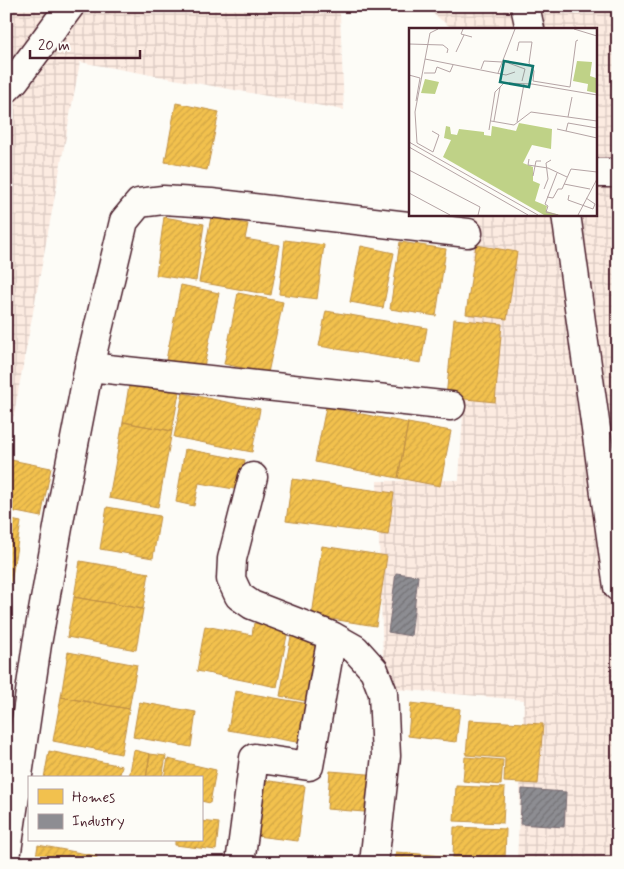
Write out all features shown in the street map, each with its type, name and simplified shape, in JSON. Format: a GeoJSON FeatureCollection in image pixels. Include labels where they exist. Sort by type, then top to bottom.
{"type":"FeatureCollection","features":[{"type":"Feature","properties":{"kind":"street"},"geometry":{"type":"LineString","coordinates":[[6,89],[16,80],[70,6]]}},
{"type":"Feature","properties":{"kind":"street"},"geometry":{"type":"LineString","coordinates":[[526,6],[530,28]]}},
{"type":"Feature","properties":{"kind":"street"},"geometry":{"type":"LineString","coordinates":[[596,173],[618,173]]}},
{"type":"Feature","properties":{"kind":"street"},"geometry":{"type":"LineString","coordinates":[[6,858],[37,644],[89,367],[124,221],[139,203],[163,200],[211,203],[468,233]]}},
{"type":"Feature","properties":{"kind":"street"},"geometry":{"type":"LineString","coordinates":[[566,215],[618,587]]}},
{"type":"Feature","properties":{"kind":"street"},"geometry":{"type":"LineString","coordinates":[[89,367],[451,406]]}},
{"type":"Feature","properties":{"kind":"street"},"geometry":{"type":"LineString","coordinates":[[253,477],[232,559],[231,579],[239,596],[252,605],[332,636],[354,649],[374,670],[383,693],[386,756],[374,863]]}},
{"type":"Feature","properties":{"kind":"street"},"geometry":{"type":"LineString","coordinates":[[240,863],[254,758],[309,766],[332,636]]}},
{"type":"Feature","properties":{"kind":"shaded area"},"geometry":{"type":"Polygon","coordinates":[[[6,6],[387,6],[340,13],[344,110],[80,62],[9,440],[6,440],[6,6]]]}},
{"type":"Feature","properties":{"kind":"shaded area"},"geometry":{"type":"Polygon","coordinates":[[[423,6],[618,6],[618,863],[517,863],[524,700],[384,688],[377,481],[459,480],[475,215],[596,215],[596,28],[452,28],[423,6]]]}},
{"type":"Feature","properties":{"kind":"building: Homes"},"geometry":{"type":"Polygon","coordinates":[[[176,103],[219,112],[207,170],[165,162],[176,103]]]}},
{"type":"Feature","properties":{"kind":"building: Homes"},"geometry":{"type":"Polygon","coordinates":[[[164,217],[204,224],[196,281],[156,275],[164,217]]]}},
{"type":"Feature","properties":{"kind":"building: Homes"},"geometry":{"type":"Polygon","coordinates":[[[211,217],[248,224],[245,239],[280,245],[271,295],[199,282],[211,217]]]}},
{"type":"Feature","properties":{"kind":"building: Homes"},"geometry":{"type":"Polygon","coordinates":[[[285,240],[324,245],[317,299],[279,294],[285,240]]]}},
{"type":"Feature","properties":{"kind":"building: Homes"},"geometry":{"type":"Polygon","coordinates":[[[400,242],[446,249],[436,316],[390,309],[400,242]]]}},
{"type":"Feature","properties":{"kind":"building: Homes"},"geometry":{"type":"Polygon","coordinates":[[[476,245],[517,252],[507,319],[466,314],[476,245]]]}},
{"type":"Feature","properties":{"kind":"building: Homes"},"geometry":{"type":"Polygon","coordinates":[[[361,246],[394,253],[383,308],[350,302],[361,246]]]}},
{"type":"Feature","properties":{"kind":"building: Homes"},"geometry":{"type":"Polygon","coordinates":[[[181,285],[219,293],[204,367],[166,360],[181,285]]]}},
{"type":"Feature","properties":{"kind":"building: Homes"},"geometry":{"type":"Polygon","coordinates":[[[238,293],[283,302],[268,373],[224,364],[238,293]]]}},
{"type":"Feature","properties":{"kind":"building: Homes"},"geometry":{"type":"Polygon","coordinates":[[[326,311],[427,328],[421,363],[319,346],[326,311]]]}},
{"type":"Feature","properties":{"kind":"building: Homes"},"geometry":{"type":"Polygon","coordinates":[[[454,319],[502,324],[495,402],[446,397],[454,319]]]}},
{"type":"Feature","properties":{"kind":"building: Homes"},"geometry":{"type":"Polygon","coordinates":[[[131,373],[181,382],[172,431],[123,422],[131,373]]]}},
{"type":"Feature","properties":{"kind":"building: Homes"},"geometry":{"type":"Polygon","coordinates":[[[183,393],[260,409],[252,452],[174,437],[183,393]]]}},
{"type":"Feature","properties":{"kind":"building: Homes"},"geometry":{"type":"Polygon","coordinates":[[[326,407],[408,423],[398,478],[315,462],[326,407]]]}},
{"type":"Feature","properties":{"kind":"building: Homes"},"geometry":{"type":"Polygon","coordinates":[[[123,422],[172,431],[158,507],[109,498],[123,422]]]}},
{"type":"Feature","properties":{"kind":"building: Homes"},"geometry":{"type":"Polygon","coordinates":[[[408,423],[451,431],[440,486],[398,478],[408,423]]]}},
{"type":"Feature","properties":{"kind":"building: Homes"},"geometry":{"type":"Polygon","coordinates":[[[185,449],[245,460],[240,490],[199,483],[194,506],[176,502],[185,449]]]}},
{"type":"Feature","properties":{"kind":"building: Homes"},"geometry":{"type":"Polygon","coordinates":[[[6,459],[51,468],[41,517],[6,510],[6,459]]]}},
{"type":"Feature","properties":{"kind":"building: Homes"},"geometry":{"type":"Polygon","coordinates":[[[292,479],[394,493],[388,535],[286,521],[292,479]]]}},
{"type":"Feature","properties":{"kind":"building: Homes"},"geometry":{"type":"Polygon","coordinates":[[[107,507],[160,516],[153,558],[100,549],[107,507]]]}},
{"type":"Feature","properties":{"kind":"building: Homes"},"geometry":{"type":"Polygon","coordinates":[[[6,519],[21,522],[11,582],[6,581],[6,519]]]}},
{"type":"Feature","properties":{"kind":"building: Homes"},"geometry":{"type":"Polygon","coordinates":[[[322,546],[387,556],[376,626],[312,616],[322,546]]]}},
{"type":"Feature","properties":{"kind":"building: Homes"},"geometry":{"type":"Polygon","coordinates":[[[80,561],[149,573],[143,609],[74,597],[80,561]]]}},
{"type":"Feature","properties":{"kind":"building: Homes"},"geometry":{"type":"Polygon","coordinates":[[[74,597],[143,609],[136,650],[67,637],[74,597]]]}},
{"type":"Feature","properties":{"kind":"building: Homes"},"geometry":{"type":"Polygon","coordinates":[[[254,623],[288,630],[277,687],[197,671],[205,626],[252,635],[254,623]]]}},
{"type":"Feature","properties":{"kind":"building: Homes"},"geometry":{"type":"Polygon","coordinates":[[[292,631],[317,636],[305,701],[280,696],[292,631]]]}},
{"type":"Feature","properties":{"kind":"building: Homes"},"geometry":{"type":"Polygon","coordinates":[[[68,652],[137,665],[129,709],[61,697],[68,652]]]}},
{"type":"Feature","properties":{"kind":"building: Homes"},"geometry":{"type":"Polygon","coordinates":[[[235,691],[309,704],[302,743],[228,730],[235,691]]]}},
{"type":"Feature","properties":{"kind":"building: Homes"},"geometry":{"type":"Polygon","coordinates":[[[61,697],[129,709],[121,754],[53,741],[61,697]]]}},
{"type":"Feature","properties":{"kind":"building: Homes"},"geometry":{"type":"Polygon","coordinates":[[[139,702],[196,712],[191,747],[133,737],[139,702]]]}},
{"type":"Feature","properties":{"kind":"building: Homes"},"geometry":{"type":"Polygon","coordinates":[[[411,703],[460,709],[456,742],[408,736],[411,703]]]}},
{"type":"Feature","properties":{"kind":"building: Homes"},"geometry":{"type":"Polygon","coordinates":[[[469,720],[543,724],[538,784],[504,782],[505,758],[466,755],[469,720]]]}},
{"type":"Feature","properties":{"kind":"building: Homes"},"geometry":{"type":"Polygon","coordinates":[[[134,750],[150,754],[146,776],[129,776],[134,750]]]}},
{"type":"Feature","properties":{"kind":"building: Homes"},"geometry":{"type":"Polygon","coordinates":[[[49,751],[122,766],[120,776],[44,776],[49,751]]]}},
{"type":"Feature","properties":{"kind":"building: Homes"},"geometry":{"type":"Polygon","coordinates":[[[150,754],[166,756],[162,776],[146,776],[150,754]]]}},
{"type":"Feature","properties":{"kind":"building: Homes"},"geometry":{"type":"Polygon","coordinates":[[[465,757],[503,760],[501,785],[463,781],[465,757]]]}},
{"type":"Feature","properties":{"kind":"building: Homes"},"geometry":{"type":"Polygon","coordinates":[[[168,759],[216,770],[210,803],[202,801],[202,776],[164,776],[168,759]]]}},
{"type":"Feature","properties":{"kind":"building: Homes"},"geometry":{"type":"Polygon","coordinates":[[[330,771],[380,775],[376,813],[327,809],[330,771]]]}},
{"type":"Feature","properties":{"kind":"building: Homes"},"geometry":{"type":"Polygon","coordinates":[[[263,780],[305,786],[298,841],[256,836],[263,780]]]}},
{"type":"Feature","properties":{"kind":"building: Homes"},"geometry":{"type":"Polygon","coordinates":[[[456,786],[505,788],[503,823],[454,821],[456,786]]]}},
{"type":"Feature","properties":{"kind":"building: Homes"},"geometry":{"type":"Polygon","coordinates":[[[202,821],[219,823],[216,850],[175,845],[175,842],[202,842],[202,821]]]}},
{"type":"Feature","properties":{"kind":"building: Homes"},"geometry":{"type":"Polygon","coordinates":[[[454,827],[506,829],[505,860],[453,858],[454,827]]]}},
{"type":"Feature","properties":{"kind":"building: Homes"},"geometry":{"type":"Polygon","coordinates":[[[38,845],[97,856],[96,863],[35,863],[38,845]]]}},
{"type":"Feature","properties":{"kind":"building: Homes"},"geometry":{"type":"Polygon","coordinates":[[[396,852],[444,856],[443,863],[395,863],[396,852]]]}},
{"type":"Feature","properties":{"kind":"building: Industry"},"geometry":{"type":"Polygon","coordinates":[[[396,573],[418,576],[411,636],[388,632],[396,573]]]}},
{"type":"Feature","properties":{"kind":"building: Industry"},"geometry":{"type":"Polygon","coordinates":[[[522,789],[566,792],[564,827],[520,824],[522,789]]]}}]}
